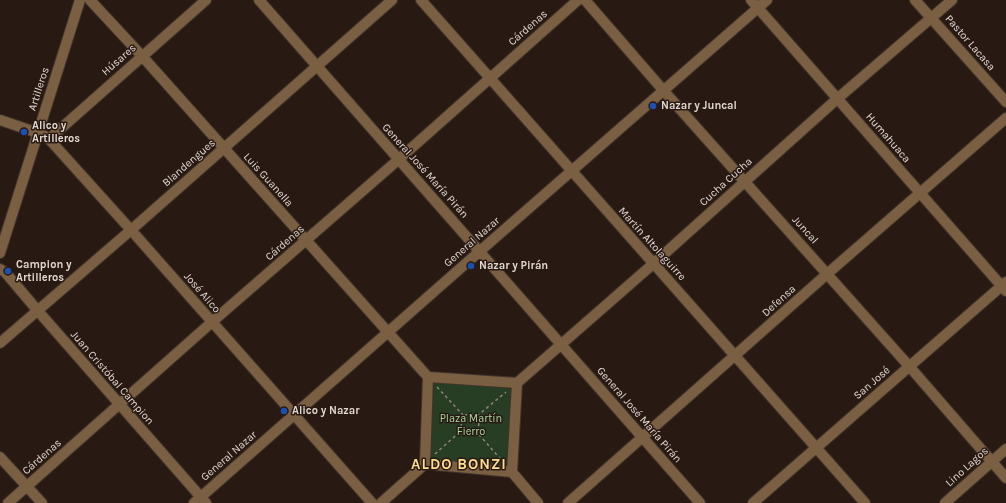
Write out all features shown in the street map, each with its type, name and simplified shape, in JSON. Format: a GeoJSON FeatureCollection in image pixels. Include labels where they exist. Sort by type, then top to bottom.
{"type":"FeatureCollection","features":[{"type":"Feature","properties":{"kind":"street","name":"Artilleros"},"geometry":{"type":"LineString","coordinates":[[0,253],[80,0]]}},
{"type":"Feature","properties":{"kind":"street","name":"Luis Guanella"},"geometry":{"type":"LineString","coordinates":[[90,0],[142,56],[428,377]]}},
{"type":"Feature","properties":{"kind":"street","name":"Húsares"},"geometry":{"type":"LineString","coordinates":[[49,139],[206,0]]}},
{"type":"Feature","properties":{"kind":"street","name":"General José María Pirán"},"geometry":{"type":"LineString","coordinates":[[259,0],[700,503]]}},
{"type":"Feature","properties":{"kind":"street","name":"Blandengues"},"geometry":{"type":"LineString","coordinates":[[0,343],[131,230],[392,0]]}},
{"type":"Feature","properties":{"kind":"street","name":"Martín Altolaguirre"},"geometry":{"type":"LineString","coordinates":[[421,0],[864,503]]}},
{"type":"Feature","properties":{"kind":"street","name":"Cárdenas"},"geometry":{"type":"LineString","coordinates":[[8,503],[578,0]]}},
{"type":"Feature","properties":{"kind":"street","name":"Juncal"},"geometry":{"type":"LineString","coordinates":[[585,0],[663,90],[910,366],[1006,478]]}},
{"type":"Feature","properties":{"kind":"street","name":"General Nazar"},"geometry":{"type":"LineString","coordinates":[[200,501],[294,415],[663,90],[754,4],[766,0]]}},
{"type":"Feature","properties":{"kind":"street","name":"Pastor Lacasa"},"geometry":{"type":"LineString","coordinates":[[915,0],[1006,102]]}},
{"type":"Feature","properties":{"kind":"street","name":"Cucha Cucha"},"geometry":{"type":"LineString","coordinates":[[517,383],[746,182],[837,99],[952,0]]}},
{"type":"Feature","properties":{"kind":"street","name":"Humahuaca"},"geometry":{"type":"LineString","coordinates":[[754,4],[1004,286]]}},
{"type":"Feature","properties":{"kind":"street","name":"Defensa"},"geometry":{"type":"LineString","coordinates":[[568,503],[642,436],[736,356],[827,274],[1006,118]]}},
{"type":"Feature","properties":{"kind":"street","name":"José Alico"},"geometry":{"type":"LineString","coordinates":[[0,120],[38,133],[49,139],[372,503]]}},
{"type":"Feature","properties":{"kind":"street","name":"Juan Cristóbal Campion"},"geometry":{"type":"LineString","coordinates":[[0,269],[5,272],[120,404],[200,501]]}},
{"type":"Feature","properties":{"kind":"street","name":"San José"},"geometry":{"type":"LineString","coordinates":[[753,503],[1004,286]]}},
{"type":"Feature","properties":{"kind":"street"},"geometry":{"type":"LineString","coordinates":[[381,503],[425,464],[428,377],[517,383],[512,472],[538,503]]}},
{"type":"Feature","properties":{"kind":"street","name":"Lino Lagos"},"geometry":{"type":"LineString","coordinates":[[945,503],[1006,449]]}},
{"type":"Feature","properties":{"kind":"street"},"geometry":{"type":"LineString","coordinates":[[0,457],[42,503]]}},
{"type":"Feature","properties":{"kind":"street"},"geometry":{"type":"LineString","coordinates":[[425,464],[512,472]]}},
{"type":"Feature","properties":{"kind":"path"},"geometry":{"type":"LineString","coordinates":[[428,377],[464,416]]}},
{"type":"Feature","properties":{"kind":"path"},"geometry":{"type":"LineString","coordinates":[[477,417],[505,392]]}},
{"type":"Feature","properties":{"kind":"path"},"geometry":{"type":"LineString","coordinates":[[471,414],[477,417],[479,424],[475,430],[470,432],[463,429],[461,422],[464,416],[471,414]]}},
{"type":"Feature","properties":{"kind":"path"},"geometry":{"type":"LineString","coordinates":[[436,454],[463,429]]}},
{"type":"Feature","properties":{"kind":"path"},"geometry":{"type":"LineString","coordinates":[[475,430],[512,472]]}},
{"type":"Feature","properties":{"kind":"green space","name":"Plaza Martín Fierro"},"geometry":{"type":"Polygon","coordinates":[[[434,381],[513,389],[509,468],[430,461],[434,381]]]}},
{"type":"Feature","properties":{"kind":"place","name":"Nazar y Juncal"},"geometry":{"type":"Point","coordinates":[653,106]}},
{"type":"Feature","properties":{"kind":"place","name":"Alico y Artilleros"},"geometry":{"type":"Point","coordinates":[24,132]}},
{"type":"Feature","properties":{"kind":"place","name":"Nazar y Pirán"},"geometry":{"type":"Point","coordinates":[471,266]}},
{"type":"Feature","properties":{"kind":"place","name":"Campion y Artilleros"},"geometry":{"type":"Point","coordinates":[8,271]}},
{"type":"Feature","properties":{"kind":"place","name":"Alico y Nazar"},"geometry":{"type":"Point","coordinates":[284,411]}},
{"type":"Feature","properties":{"kind":"district","name":"ALDO BONZI"},"geometry":{"type":"Point","coordinates":[459,465]}}]}
